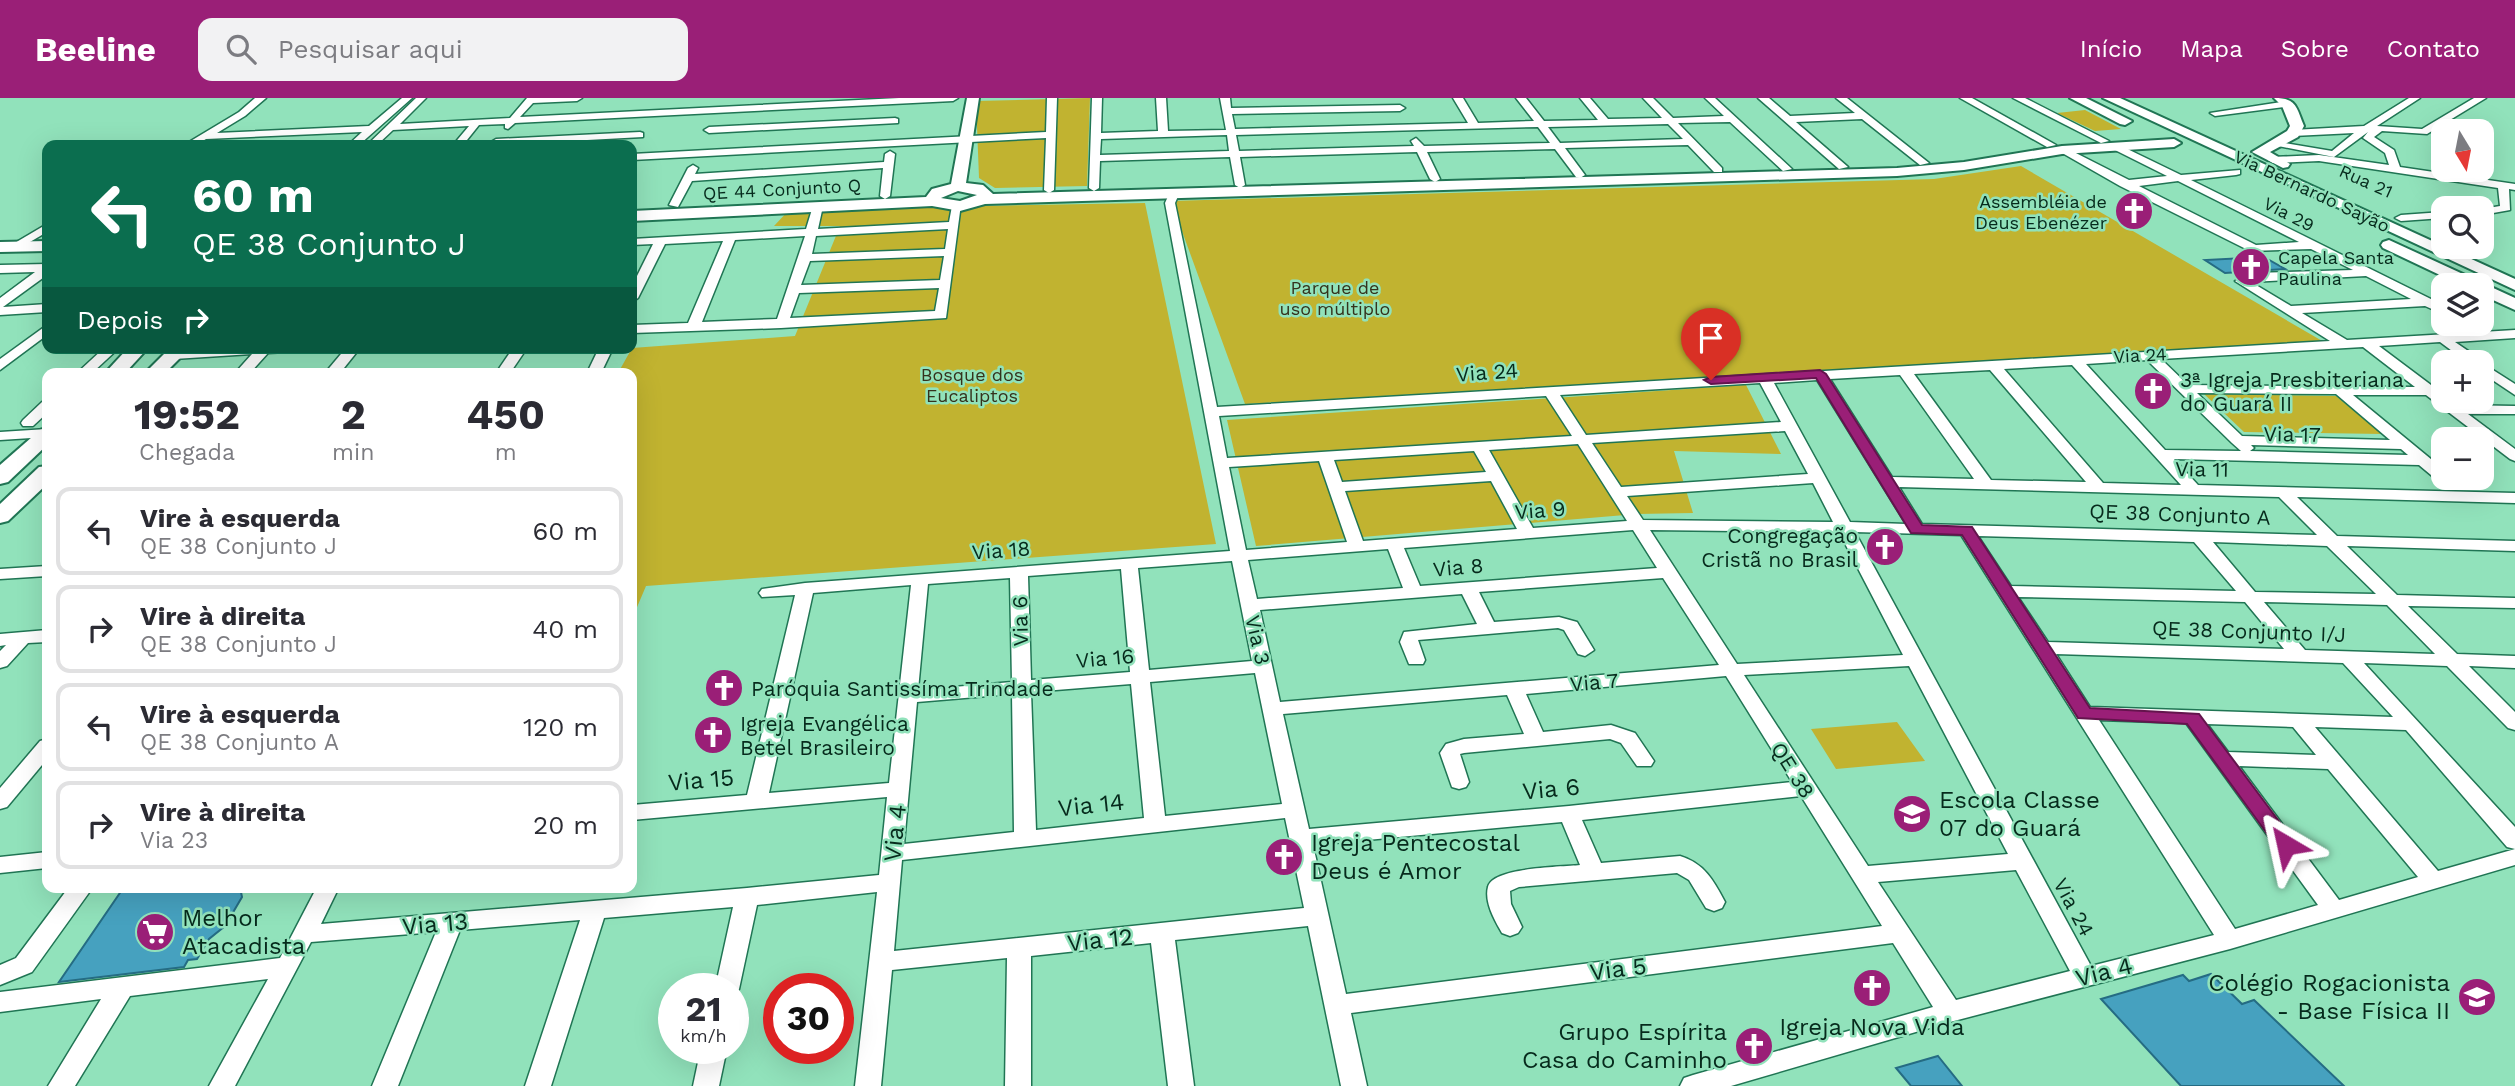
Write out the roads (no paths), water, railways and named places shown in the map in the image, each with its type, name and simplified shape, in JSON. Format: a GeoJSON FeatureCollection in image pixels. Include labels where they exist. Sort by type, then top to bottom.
{"type":"FeatureCollection","features":[{"type":"Feature","properties":{"kind":"street"},"geometry":{"type":"LineString","coordinates":[[198,140],[242,114],[261,98]]}},
{"type":"Feature","properties":{"kind":"street"},"geometry":{"type":"LineString","coordinates":[[358,140],[407,98]]}},
{"type":"Feature","properties":{"kind":"street"},"geometry":{"type":"LineString","coordinates":[[377,140],[421,98]]}},
{"type":"Feature","properties":{"kind":"street"},"geometry":{"type":"LineString","coordinates":[[498,140],[531,99],[577,98]]}},
{"type":"Feature","properties":{"kind":"street"},"geometry":{"type":"LineString","coordinates":[[674,205],[718,110],[740,98]]}},
{"type":"Feature","properties":{"kind":"street"},"geometry":{"type":"LineString","coordinates":[[819,105],[830,98]]}},
{"type":"Feature","properties":{"kind":"street"},"geometry":{"type":"LineString","coordinates":[[390,127],[953,98]]}},
{"type":"Feature","properties":{"kind":"street"},"geometry":{"type":"LineString","coordinates":[[958,187],[964,139],[974,98]]}},
{"type":"Feature","properties":{"kind":"street"},"geometry":{"type":"LineString","coordinates":[[1049,190],[1052,98]]}},
{"type":"Feature","properties":{"kind":"street"},"geometry":{"type":"LineString","coordinates":[[1094,188],[1097,98]]}},
{"type":"Feature","properties":{"kind":"street"},"geometry":{"type":"LineString","coordinates":[[1161,98],[1163,134]]}},
{"type":"Feature","properties":{"kind":"street"},"geometry":{"type":"LineString","coordinates":[[1225,98],[1240,185]]}},
{"type":"Feature","properties":{"kind":"street"},"geometry":{"type":"LineString","coordinates":[[1458,98],[1475,126]]}},
{"type":"Feature","properties":{"kind":"street"},"geometry":{"type":"LineString","coordinates":[[1521,98],[1580,175]]}},
{"type":"Feature","properties":{"kind":"street"},"geometry":{"type":"LineString","coordinates":[[1585,98],[1605,122]]}},
{"type":"Feature","properties":{"kind":"street"},"geometry":{"type":"LineString","coordinates":[[1648,98],[1718,170]]}},
{"type":"Feature","properties":{"kind":"street"},"geometry":{"type":"LineString","coordinates":[[1710,98],[1787,169]]}},
{"type":"Feature","properties":{"kind":"street"},"geometry":{"type":"LineString","coordinates":[[1763,98],[1843,167]]}},
{"type":"Feature","properties":{"kind":"street"},"geometry":{"type":"LineString","coordinates":[[1841,98],[1924,163]]}},
{"type":"Feature","properties":{"kind":"street"},"geometry":{"type":"LineString","coordinates":[[1965,98],[2124,184],[2254,248],[2313,245]]}},
{"type":"Feature","properties":{"kind":"street","name":"Via 29"},"geometry":{"type":"LineString","coordinates":[[2018,98],[2431,304]]}},
{"type":"Feature","properties":{"kind":"street","name":"Via Bernardo Sayão"},"geometry":{"type":"LineString","coordinates":[[2076,98],[2141,129],[2237,167],[2268,157],[2295,184],[2515,285]]}},
{"type":"Feature","properties":{"kind":"street","name":"Via Bernardo Sayão"},"geometry":{"type":"LineString","coordinates":[[2109,98],[2237,167],[2269,188],[2448,273]]}},
{"type":"Feature","properties":{"kind":"street"},"geometry":{"type":"LineString","coordinates":[[2268,157],[2334,154],[2415,98]]}},
{"type":"Feature","properties":{"kind":"street"},"geometry":{"type":"LineString","coordinates":[[2395,169],[2390,152],[2368,138],[2375,130],[2381,128],[2424,132],[2481,98]]}},
{"type":"Feature","properties":{"kind":"street"},"geometry":{"type":"LineString","coordinates":[[885,196],[891,142],[900,99]]}},
{"type":"Feature","properties":{"kind":"street"},"geometry":{"type":"LineString","coordinates":[[2215,113],[2284,101],[2297,126],[2268,157]]}},
{"type":"Feature","properties":{"kind":"street"},"geometry":{"type":"LineString","coordinates":[[1228,111],[1397,103],[1435,179]]}},
{"type":"Feature","properties":{"kind":"street"},"geometry":{"type":"LineString","coordinates":[[637,140],[651,113]]}},
{"type":"Feature","properties":{"kind":"street"},"geometry":{"type":"LineString","coordinates":[[382,118],[401,116]]}},
{"type":"Feature","properties":{"kind":"street"},"geometry":{"type":"LineString","coordinates":[[1788,119],[1863,116]]}},
{"type":"Feature","properties":{"kind":"street"},"geometry":{"type":"LineString","coordinates":[[1096,136],[1734,120]]}},
{"type":"Feature","properties":{"kind":"street"},"geometry":{"type":"LineString","coordinates":[[709,130],[895,121]]}},
{"type":"Feature","properties":{"kind":"street"},"geometry":{"type":"LineString","coordinates":[[462,140],[477,122]]}},
{"type":"Feature","properties":{"kind":"street"},"geometry":{"type":"LineString","coordinates":[[206,136],[369,129]]}},
{"type":"Feature","properties":{"kind":"street"},"geometry":{"type":"LineString","coordinates":[[2109,144],[2136,138],[2144,134],[2141,129]]}},
{"type":"Feature","properties":{"kind":"street"},"geometry":{"type":"LineString","coordinates":[[2293,133],[2367,129]]}},
{"type":"Feature","properties":{"kind":"street"},"geometry":{"type":"LineString","coordinates":[[559,140],[640,135]]}},
{"type":"Feature","properties":{"kind":"street"},"geometry":{"type":"LineString","coordinates":[[637,157],[1051,135]]}},
{"type":"Feature","properties":{"kind":"street"},"geometry":{"type":"LineString","coordinates":[[1096,158],[1690,142]]}},
{"type":"Feature","properties":{"kind":"street"},"geometry":{"type":"LineString","coordinates":[[934,198],[957,206],[984,195],[1094,188],[1897,172],[2057,148],[2174,143]]}},
{"type":"Feature","properties":{"kind":"street"},"geometry":{"type":"LineString","coordinates":[[934,198],[958,187],[973,187],[984,195],[1174,194],[1435,179],[1843,167],[1995,157]]}},
{"type":"Feature","properties":{"kind":"street"},"geometry":{"type":"LineString","coordinates":[[2268,157],[2319,158],[2509,186],[2506,208],[2494,210]]}},
{"type":"Feature","properties":{"kind":"street","name":"Rua 21"},"geometry":{"type":"LineString","coordinates":[[2268,157],[2431,231]]}},
{"type":"Feature","properties":{"kind":"street"},"geometry":{"type":"LineString","coordinates":[[688,178],[888,165]]}},
{"type":"Feature","properties":{"kind":"street"},"geometry":{"type":"LineString","coordinates":[[2124,184],[2237,167]]}},
{"type":"Feature","properties":{"kind":"street"},"geometry":{"type":"LineString","coordinates":[[2269,188],[2263,183],[2295,184]]}},
{"type":"Feature","properties":{"kind":"street","name":"Via 3"},"geometry":{"type":"LineString","coordinates":[[1174,194],[1170,203],[1239,556],[1354,1086]]}},
{"type":"Feature","properties":{"kind":"street","name":"QE 44 Conjunto Q"},"geometry":{"type":"LineString","coordinates":[[637,207],[885,196],[934,198]]}},
{"type":"Feature","properties":{"kind":"street","name":"QE 44 Conjunto Q"},"geometry":{"type":"LineString","coordinates":[[637,216],[934,198]]}},
{"type":"Feature","properties":{"kind":"street"},"geometry":{"type":"LineString","coordinates":[[780,324],[804,258],[818,206]]}},
{"type":"Feature","properties":{"kind":"street"},"geometry":{"type":"LineString","coordinates":[[637,329],[941,315],[957,206]]}},
{"type":"Feature","properties":{"kind":"street"},"geometry":{"type":"LineString","coordinates":[[2402,218],[2431,216]]}},
{"type":"Feature","properties":{"kind":"street"},"geometry":{"type":"LineString","coordinates":[[637,242],[954,225]]}},
{"type":"Feature","properties":{"kind":"street"},"geometry":{"type":"LineString","coordinates":[[7,247],[42,230]]}},
{"type":"Feature","properties":{"kind":"street"},"geometry":{"type":"LineString","coordinates":[[693,327],[730,238]]}},
{"type":"Feature","properties":{"kind":"street"},"geometry":{"type":"LineString","coordinates":[[637,288],[661,240]]}},
{"type":"Feature","properties":{"kind":"street"},"geometry":{"type":"LineString","coordinates":[[7,247],[42,246]]}},
{"type":"Feature","properties":{"kind":"street"},"geometry":{"type":"LineString","coordinates":[[804,258],[950,252]]}},
{"type":"Feature","properties":{"kind":"street"},"geometry":{"type":"LineString","coordinates":[[2493,259],[2515,269]]}},
{"type":"Feature","properties":{"kind":"street"},"geometry":{"type":"LineString","coordinates":[[0,270],[42,268]]}},
{"type":"Feature","properties":{"kind":"street"},"geometry":{"type":"LineString","coordinates":[[0,304],[42,272]]}},
{"type":"Feature","properties":{"kind":"street"},"geometry":{"type":"LineString","coordinates":[[2344,344],[2241,281],[2253,277],[2368,273]]}},
{"type":"Feature","properties":{"kind":"street"},"geometry":{"type":"LineString","coordinates":[[794,289],[945,284]]}},
{"type":"Feature","properties":{"kind":"street"},"geometry":{"type":"LineString","coordinates":[[2494,295],[2515,305]]}},
{"type":"Feature","properties":{"kind":"street"},"geometry":{"type":"LineString","coordinates":[[2289,310],[2426,302]]}},
{"type":"Feature","properties":{"kind":"street"},"geometry":{"type":"LineString","coordinates":[[0,311],[42,308]]}},
{"type":"Feature","properties":{"kind":"street"},"geometry":{"type":"LineString","coordinates":[[0,366],[42,333]]}},
{"type":"Feature","properties":{"kind":"street","name":"Via 24"},"geometry":{"type":"LineString","coordinates":[[2494,335],[2515,334]]}},
{"type":"Feature","properties":{"kind":"street","name":"Via 24"},"geometry":{"type":"LineString","coordinates":[[1212,412],[2476,336]]}},
{"type":"Feature","properties":{"kind":"street"},"geometry":{"type":"LineString","coordinates":[[2442,338],[2459,350]]}},
{"type":"Feature","properties":{"kind":"street"},"geometry":{"type":"LineString","coordinates":[[2365,342],[2431,393]]}},
{"type":"Feature","properties":{"kind":"street"},"geometry":{"type":"LineString","coordinates":[[89,368],[105,354]]}},
{"type":"Feature","properties":{"kind":"street"},"geometry":{"type":"LineString","coordinates":[[119,368],[133,354]]}},
{"type":"Feature","properties":{"kind":"street"},"geometry":{"type":"LineString","coordinates":[[160,368],[176,354]]}},
{"type":"Feature","properties":{"kind":"street"},"geometry":{"type":"LineString","coordinates":[[247,368],[260,354]]}},
{"type":"Feature","properties":{"kind":"street"},"geometry":{"type":"LineString","coordinates":[[336,368],[348,354]]}},
{"type":"Feature","properties":{"kind":"street"},"geometry":{"type":"LineString","coordinates":[[2149,355],[2254,456]]}},
{"type":"Feature","properties":{"kind":"street"},"geometry":{"type":"LineString","coordinates":[[2074,359],[2194,490]]}},
{"type":"Feature","properties":{"kind":"street"},"geometry":{"type":"LineString","coordinates":[[1993,364],[2099,488]]}},
{"type":"Feature","properties":{"kind":"street"},"geometry":{"type":"LineString","coordinates":[[1903,369],[1987,486]]}},
{"type":"Feature","properties":{"kind":"street"},"geometry":{"type":"LineString","coordinates":[[1820,374],[1917,529]]}},
{"type":"Feature","properties":{"kind":"street"},"geometry":{"type":"LineString","coordinates":[[2494,376],[2515,391]]}},
{"type":"Feature","properties":{"kind":"street","name":"Via 24"},"geometry":{"type":"LineString","coordinates":[[1764,377],[2085,977]]}},
{"type":"Feature","properties":{"kind":"street"},"geometry":{"type":"LineString","coordinates":[[2180,384],[2424,387]]}},
{"type":"Feature","properties":{"kind":"street"},"geometry":{"type":"LineString","coordinates":[[2180,384],[2339,390],[2424,387]]}},
{"type":"Feature","properties":{"kind":"street"},"geometry":{"type":"LineString","coordinates":[[2339,390],[2431,467]]}},
{"type":"Feature","properties":{"kind":"street","name":"QE 38"},"geometry":{"type":"LineString","coordinates":[[1550,391],[1640,525],[1950,1012]]}},
{"type":"Feature","properties":{"kind":"street"},"geometry":{"type":"LineString","coordinates":[[28,423],[42,410]]}},
{"type":"Feature","properties":{"kind":"street"},"geometry":{"type":"LineString","coordinates":[[2494,410],[2515,410]]}},
{"type":"Feature","properties":{"kind":"street"},"geometry":{"type":"LineString","coordinates":[[2457,413],[2515,456]]}},
{"type":"Feature","properties":{"kind":"street"},"geometry":{"type":"LineString","coordinates":[[1222,463],[1790,426]]}},
{"type":"Feature","properties":{"kind":"street"},"geometry":{"type":"LineString","coordinates":[[0,436],[42,433]]}},
{"type":"Feature","properties":{"kind":"street"},"geometry":{"type":"LineString","coordinates":[[0,477],[42,438]]}},
{"type":"Feature","properties":{"kind":"street","name":"Via 17"},"geometry":{"type":"LineString","coordinates":[[2237,440],[2405,445]]}},
{"type":"Feature","properties":{"kind":"street"},"geometry":{"type":"LineString","coordinates":[[1479,446],[1528,534]]}},
{"type":"Feature","properties":{"kind":"street","name":"Via 17"},"geometry":{"type":"LineString","coordinates":[[2162,454],[2422,460]]}},
{"type":"Feature","properties":{"kind":"street"},"geometry":{"type":"LineString","coordinates":[[1325,457],[1357,547]]}},
{"type":"Feature","properties":{"kind":"street"},"geometry":{"type":"LineString","coordinates":[[1336,487],[1496,476]]}},
{"type":"Feature","properties":{"kind":"street"},"geometry":{"type":"LineString","coordinates":[[1618,492],[1818,478]]}},
{"type":"Feature","properties":{"kind":"street"},"geometry":{"type":"LineString","coordinates":[[0,516],[42,480]]}},
{"type":"Feature","properties":{"kind":"street","name":"Via 11"},"geometry":{"type":"LineString","coordinates":[[1888,482],[2515,498]]}},
{"type":"Feature","properties":{"kind":"street"},"geometry":{"type":"LineString","coordinates":[[2458,490],[2466,497]]}},
{"type":"Feature","properties":{"kind":"street"},"geometry":{"type":"LineString","coordinates":[[2283,492],[2515,723]]}},
{"type":"Feature","properties":{"kind":"street","name":"Via 9"},"geometry":{"type":"LineString","coordinates":[[1239,556],[1640,525],[1844,527]]}},
{"type":"Feature","properties":{"kind":"street","name":"QE 38 Conjunto A"},"geometry":{"type":"LineString","coordinates":[[1844,527],[2515,546]]}},
{"type":"Feature","properties":{"kind":"street"},"geometry":{"type":"LineString","coordinates":[[1967,531],[2230,940]]}},
{"type":"Feature","properties":{"kind":"street"},"geometry":{"type":"LineString","coordinates":[[2199,537],[2299,655]]}},
{"type":"Feature","properties":{"kind":"street"},"geometry":{"type":"LineString","coordinates":[[1395,545],[1414,593]]}},
{"type":"Feature","properties":{"kind":"street","name":"Via 18"},"geometry":{"type":"LineString","coordinates":[[768,593],[1239,556]]}},
{"type":"Feature","properties":{"kind":"street"},"geometry":{"type":"LineString","coordinates":[[1129,564],[1155,825]]}},
{"type":"Feature","properties":{"kind":"street"},"geometry":{"type":"LineString","coordinates":[[0,574],[42,571]]}},
{"type":"Feature","properties":{"kind":"street","name":"Via 6"},"geometry":{"type":"LineString","coordinates":[[1019,572],[1025,839]]}},
{"type":"Feature","properties":{"kind":"street","name":"Via 8"},"geometry":{"type":"LineString","coordinates":[[1250,606],[1670,572]]}},
{"type":"Feature","properties":{"kind":"street","name":"Via 4"},"geometry":{"type":"LineString","coordinates":[[868,1086],[920,579]]}},
{"type":"Feature","properties":{"kind":"street"},"geometry":{"type":"LineString","coordinates":[[756,802],[805,588]]}},
{"type":"Feature","properties":{"kind":"street"},"geometry":{"type":"LineString","coordinates":[[1469,589],[1488,629]]}},
{"type":"Feature","properties":{"kind":"street"},"geometry":{"type":"LineString","coordinates":[[2006,591],[2515,603]]}},
{"type":"Feature","properties":{"kind":"street"},"geometry":{"type":"LineString","coordinates":[[1416,660],[1409,642],[1410,636],[1564,623],[1572,628],[1585,650]]}},
{"type":"Feature","properties":{"kind":"street"},"geometry":{"type":"LineString","coordinates":[[0,640],[42,636]]}},
{"type":"Feature","properties":{"kind":"street"},"geometry":{"type":"LineString","coordinates":[[0,663],[23,638]]}},
{"type":"Feature","properties":{"kind":"street","name":"QE 38 Conjunto I/J"},"geometry":{"type":"LineString","coordinates":[[2043,648],[2515,662]]}},
{"type":"Feature","properties":{"kind":"street"},"geometry":{"type":"LineString","coordinates":[[2347,656],[2412,724],[2515,841]]}},
{"type":"Feature","properties":{"kind":"street","name":"Via 7"},"geometry":{"type":"LineString","coordinates":[[1272,709],[1731,670],[1916,660]]}},
{"type":"Feature","properties":{"kind":"street","name":"Via 16"},"geometry":{"type":"LineString","coordinates":[[908,697],[1264,666]]}},
{"type":"Feature","properties":{"kind":"street"},"geometry":{"type":"LineString","coordinates":[[1514,689],[1536,738]]}},
{"type":"Feature","properties":{"kind":"street"},"geometry":{"type":"LineString","coordinates":[[2084,713],[2193,719],[2412,724]]}},
{"type":"Feature","properties":{"kind":"street"},"geometry":{"type":"LineString","coordinates":[[2193,719],[2334,910]]}},
{"type":"Feature","properties":{"kind":"street"},"geometry":{"type":"LineString","coordinates":[[2299,721],[2434,881]]}},
{"type":"Feature","properties":{"kind":"street"},"geometry":{"type":"LineString","coordinates":[[1459,782],[1450,758],[1453,749],[1536,738],[1619,733],[1632,743],[1644,761]]}},
{"type":"Feature","properties":{"kind":"street"},"geometry":{"type":"LineString","coordinates":[[0,802],[42,752]]}},
{"type":"Feature","properties":{"kind":"street"},"geometry":{"type":"LineString","coordinates":[[2223,759],[2333,762]]}},
{"type":"Feature","properties":{"kind":"street","name":"Via 6"},"geometry":{"type":"LineString","coordinates":[[1301,838],[1569,814],[1805,788]]}},
{"type":"Feature","properties":{"kind":"street","name":"Via 15"},"geometry":{"type":"LineString","coordinates":[[637,812],[899,789]]}},
{"type":"Feature","properties":{"kind":"street","name":"Via 14"},"geometry":{"type":"LineString","coordinates":[[892,853],[1294,810]]}},
{"type":"Feature","properties":{"kind":"street"},"geometry":{"type":"LineString","coordinates":[[1569,814],[1594,873]]}},
{"type":"Feature","properties":{"kind":"street","name":"Via 4"},"geometry":{"type":"LineString","coordinates":[[1693,1086],[1950,1012],[2230,940],[2515,857]]}},
{"type":"Feature","properties":{"kind":"street"},"geometry":{"type":"LineString","coordinates":[[0,865],[42,861]]}},
{"type":"Feature","properties":{"kind":"street"},"geometry":{"type":"LineString","coordinates":[[1861,875],[2023,861]]}},
{"type":"Feature","properties":{"kind":"street"},"geometry":{"type":"LineString","coordinates":[[1510,927],[1498,894],[1502,883],[1519,879],[1680,864],[1697,874],[1714,902]]}},
{"type":"Feature","properties":{"kind":"street","name":"Via 13"},"geometry":{"type":"LineString","coordinates":[[304,934],[747,897],[889,882]]}},
{"type":"Feature","properties":{"kind":"street"},"geometry":{"type":"LineString","coordinates":[[0,975],[24,965],[78,893]]}},
{"type":"Feature","properties":{"kind":"street"},"geometry":{"type":"LineString","coordinates":[[222,1086],[325,893]]}},
{"type":"Feature","properties":{"kind":"street"},"geometry":{"type":"LineString","coordinates":[[730,973],[747,897]]}},
{"type":"Feature","properties":{"kind":"street"},"geometry":{"type":"LineString","coordinates":[[538,1086],[595,910]]}},
{"type":"Feature","properties":{"kind":"street","name":"Via 12"},"geometry":{"type":"LineString","coordinates":[[882,962],[1317,916]]}},
{"type":"Feature","properties":{"kind":"street"},"geometry":{"type":"LineString","coordinates":[[385,1086],[452,922]]}},
{"type":"Feature","properties":{"kind":"street"},"geometry":{"type":"LineString","coordinates":[[1162,933],[1181,1086]]}},
{"type":"Feature","properties":{"kind":"street","name":"Via 5"},"geometry":{"type":"LineString","coordinates":[[1338,1005],[1898,933]]}},
{"type":"Feature","properties":{"kind":"street"},"geometry":{"type":"LineString","coordinates":[[1018,949],[1018,1086]]}},
{"type":"Feature","properties":{"kind":"street"},"geometry":{"type":"LineString","coordinates":[[0,1002],[287,967]]}},
{"type":"Feature","properties":{"kind":"street"},"geometry":{"type":"LineString","coordinates":[[61,1086],[121,989]]}},
{"type":"Feature","properties":{"kind":"street"},"geometry":{"type":"LineString","coordinates":[[706,1086],[711,1064]]}},
{"type":"Feature","properties":{"kind":"place","name":"Assembléia de Deus Ebenézer"},"geometry":{"type":"Point","coordinates":[2134,211]}},
{"type":"Feature","properties":{"kind":"place","name":"Capela Santa Paulina"},"geometry":{"type":"Point","coordinates":[2251,267]}},
{"type":"Feature","properties":{"kind":"place","name":"3ª Igreja Presbiteriana do Guará II"},"geometry":{"type":"Point","coordinates":[2153,391]}},
{"type":"Feature","properties":{"kind":"place","name":"Congregação Cristã no Brasil"},"geometry":{"type":"Point","coordinates":[1885,547]}},
{"type":"Feature","properties":{"kind":"place","name":"Paróquia Santissíma Trindade"},"geometry":{"type":"Point","coordinates":[724,688]}},
{"type":"Feature","properties":{"kind":"place","name":"Igreja Evangélica Betel Brasileiro"},"geometry":{"type":"Point","coordinates":[713,735]}},
{"type":"Feature","properties":{"kind":"place","name":"Escola Classe 07 do Guará"},"geometry":{"type":"Point","coordinates":[1912,814]}},
{"type":"Feature","properties":{"kind":"place","name":"Igreja Pentecostal Deus é Amor"},"geometry":{"type":"Point","coordinates":[1284,857]}},
{"type":"Feature","properties":{"kind":"place","name":"Melhor Atacadista"},"geometry":{"type":"Point","coordinates":[155,932]}},
{"type":"Feature","properties":{"kind":"place","name":"Igreja Nova Vida"},"geometry":{"type":"Point","coordinates":[1872,988]}},
{"type":"Feature","properties":{"kind":"place","name":"Colégio Rogacionista - Base Física II"},"geometry":{"type":"Point","coordinates":[2477,997]}},
{"type":"Feature","properties":{"kind":"place","name":"Grupo Espírita Casa do Caminho"},"geometry":{"type":"Point","coordinates":[1754,1046]}},
{"type":"Feature","properties":{"kind":"park label","name":"Parque de uso múltiplo"},"geometry":{"type":"Point","coordinates":[1335,297]}},
{"type":"Feature","properties":{"kind":"park label","name":"Bosque dos Eucaliptos"},"geometry":{"type":"Point","coordinates":[972,384]}}]}
